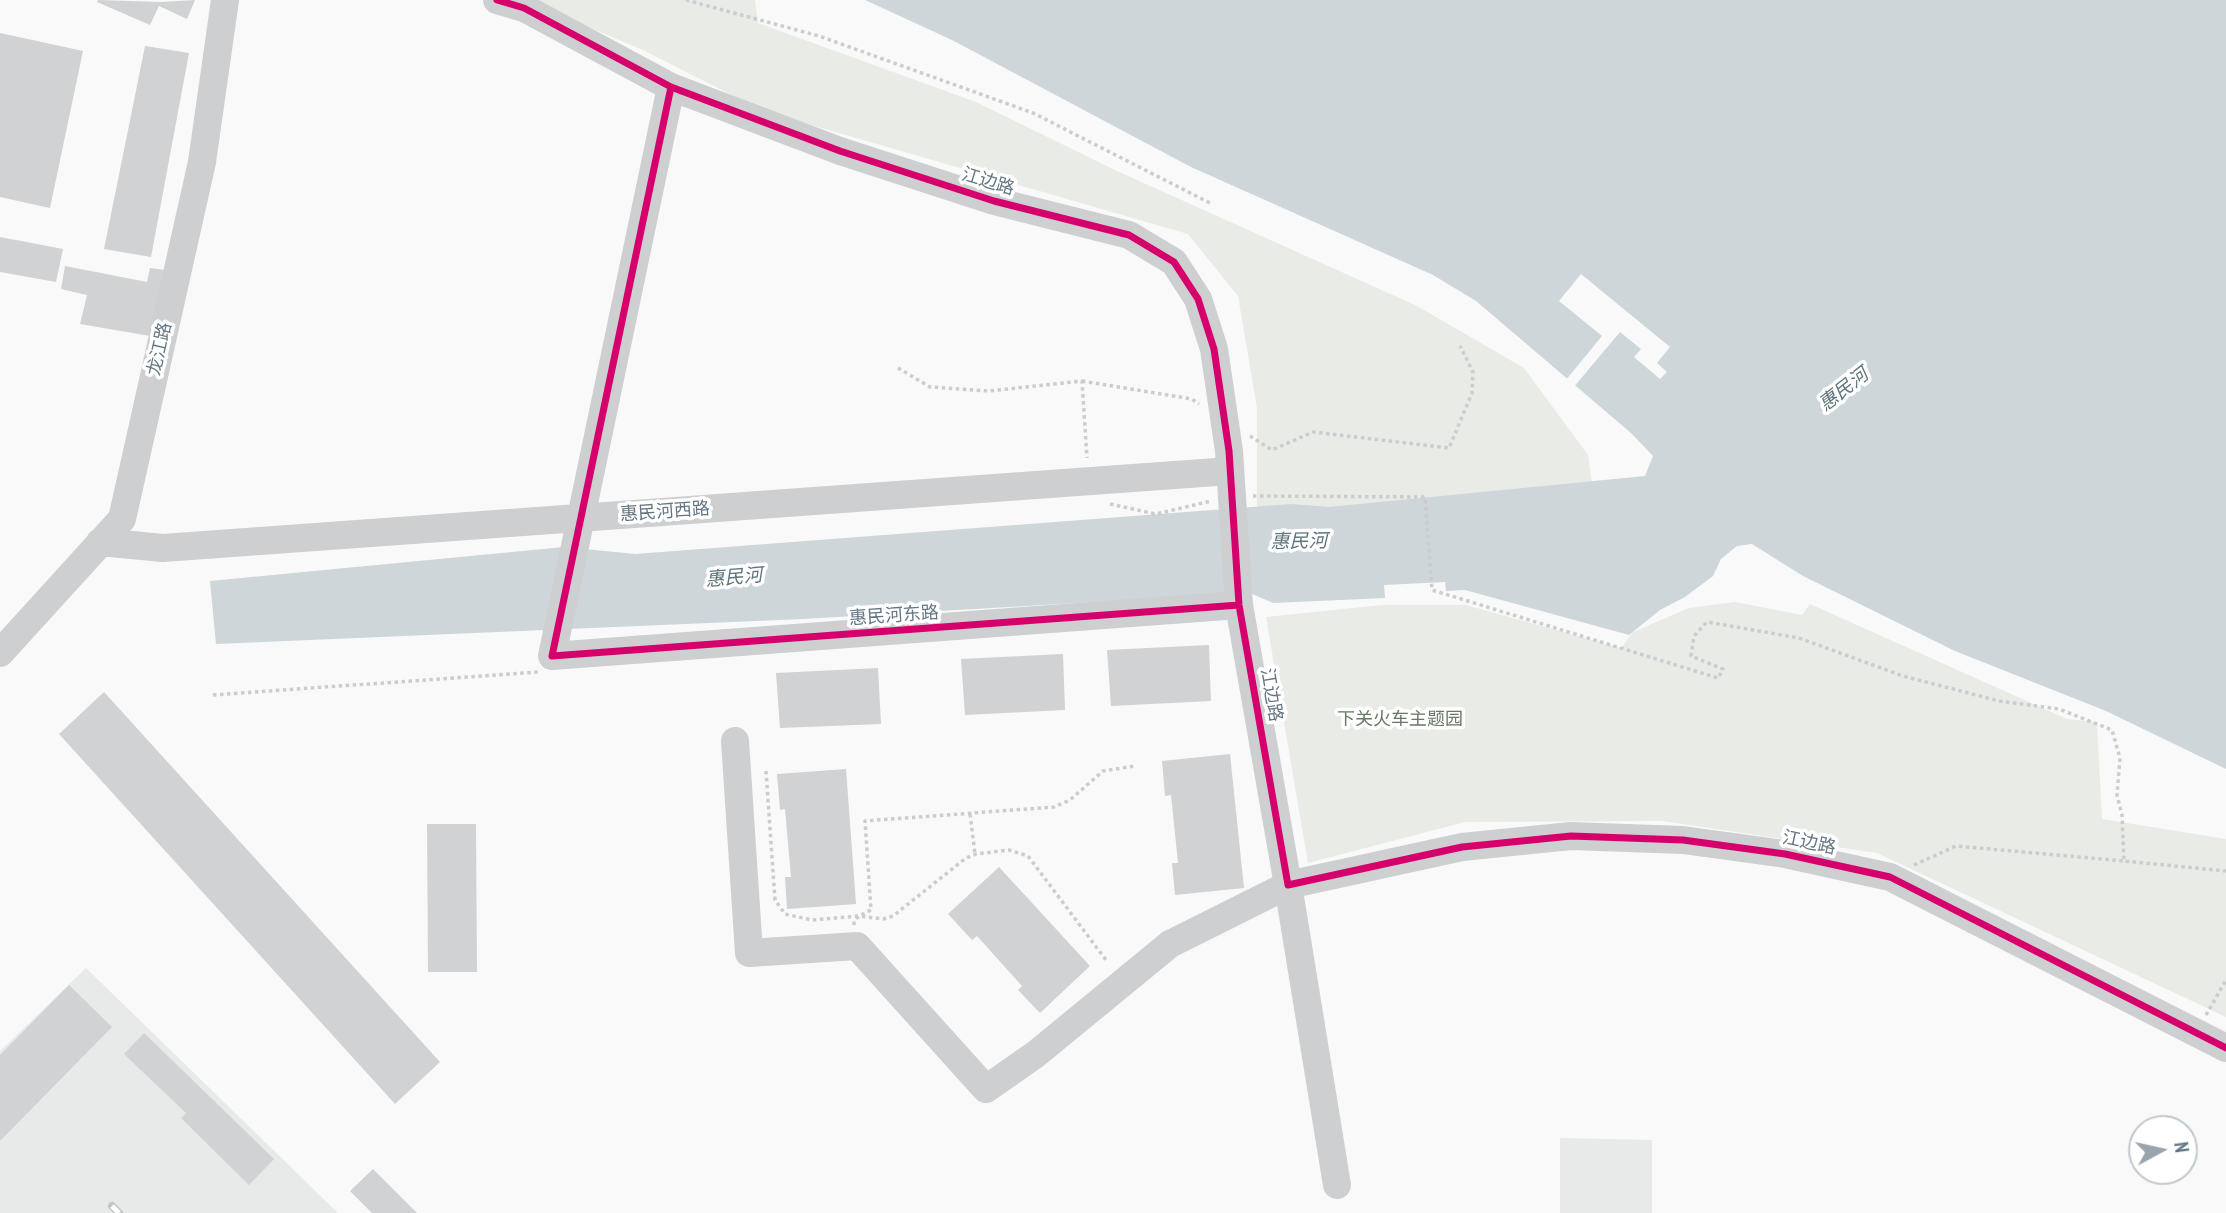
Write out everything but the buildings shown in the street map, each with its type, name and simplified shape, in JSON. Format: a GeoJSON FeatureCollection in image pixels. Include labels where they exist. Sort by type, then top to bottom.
{"type":"FeatureCollection","features":[{"type":"Feature","properties":{"kind":"street","name":"龙江路"},"geometry":{"type":"LineString","coordinates":[[0,653],[122,519],[201,162],[225,0]]}},
{"type":"Feature","properties":{"kind":"street","name":"江边路"},"geometry":{"type":"LineString","coordinates":[[498,0],[524,8],[671,87],[840,151],[994,201],[1129,235],[1174,262],[1198,299],[1214,349],[1231,483],[1239,605],[1288,885],[1462,847],[1571,836],[1684,839],[1785,853],[1889,877],[2226,1048]]}},
{"type":"Feature","properties":{"kind":"street"},"geometry":{"type":"LineString","coordinates":[[578,523],[671,87]]}},
{"type":"Feature","properties":{"kind":"street","name":"惠民河西路"},"geometry":{"type":"LineString","coordinates":[[100,542],[163,548],[578,523],[1090,481],[1231,483]]}},
{"type":"Feature","properties":{"kind":"street","name":"惠民河东路"},"geometry":{"type":"LineString","coordinates":[[578,523],[552,649],[1239,605]]}},
{"type":"Feature","properties":{"kind":"street"},"geometry":{"type":"LineString","coordinates":[[735,741],[750,953],[855,946],[986,1089],[1036,1055],[1170,944],[1288,885],[1338,1185]]}},
{"type":"Feature","properties":{"kind":"path"},"geometry":{"type":"LineString","coordinates":[[686,0],[819,36],[1033,113],[1210,203]]}},
{"type":"Feature","properties":{"kind":"path"},"geometry":{"type":"LineString","coordinates":[[898,368],[930,387],[989,391],[1082,382],[1192,399],[1272,450],[1314,432],[1449,448],[1472,393],[1473,372],[1460,346]]}},
{"type":"Feature","properties":{"kind":"path"},"geometry":{"type":"LineString","coordinates":[[1082,382],[1090,481]]}},
{"type":"Feature","properties":{"kind":"path"},"geometry":{"type":"LineString","coordinates":[[1109,504],[1156,514],[1231,483],[1425,496],[1432,590],[1718,678],[1723,669],[1691,656],[1694,636],[1707,622],[1799,638],[1903,676],[1999,701],[2059,709],[2112,730],[2120,758],[2118,795],[2122,815],[2124,861]]}},
{"type":"Feature","properties":{"kind":"path"},"geometry":{"type":"LineString","coordinates":[[855,946],[854,921],[871,910],[864,821],[1054,807],[1070,800],[1103,771],[1135,766]]}},
{"type":"Feature","properties":{"kind":"path"},"geometry":{"type":"LineString","coordinates":[[766,771],[774,892],[779,907],[785,914],[800,919],[859,916],[883,919],[893,916],[975,854],[1009,850],[1028,856],[1107,960]]}},
{"type":"Feature","properties":{"kind":"path"},"geometry":{"type":"LineString","coordinates":[[970,814],[975,854]]}},
{"type":"Feature","properties":{"kind":"path"},"geometry":{"type":"LineString","coordinates":[[1910,866],[1956,846],[2226,872]]}},
{"type":"Feature","properties":{"kind":"path"},"geometry":{"type":"LineString","coordinates":[[2203,1020],[2226,980]]}},
{"type":"Feature","properties":{"kind":"shaded area"},"geometry":{"type":"Polygon","coordinates":[[[86,968],[338,1213],[0,1213],[0,1051],[86,968]]]}},
{"type":"Feature","properties":{"kind":"shaded area"},"geometry":{"type":"Polygon","coordinates":[[[1560,1138],[1652,1140],[1652,1213],[1560,1213],[1560,1138]]]}},
{"type":"Feature","properties":{"kind":"green space"},"geometry":{"type":"Polygon","coordinates":[[[524,0],[755,0],[758,23],[976,102],[1117,171],[1417,306],[1524,368],[1588,455],[1592,485],[1257,518],[1257,408],[1238,296],[1188,234],[763,111],[643,50],[524,0]]]}},
{"type":"Feature","properties":{"kind":"green space","name":"下关火车主题园"},"geometry":{"type":"Polygon","coordinates":[[[1735,602],[1802,615],[1810,604],[2067,719],[2097,722],[2102,819],[2226,839],[2226,1017],[1877,853],[1662,821],[1465,822],[1308,863],[1266,617],[1382,605],[1466,605],[1621,648],[1633,632],[1689,608],[1735,602]]]}},
{"type":"Feature","properties":{"kind":"water","name":"惠民河"},"geometry":{"type":"Polygon","coordinates":[[[865,0],[2226,0],[2226,769],[2106,711],[1955,651],[1803,576],[1752,544],[1737,546],[1721,559],[1713,576],[1685,597],[1660,610],[1629,635],[1465,590],[1446,591],[1445,582],[1384,585],[1385,598],[1273,603],[1250,593],[803,619],[216,644],[210,581],[564,547],[635,554],[1291,504],[1329,507],[1645,476],[1653,456],[1631,433],[1476,301],[1433,275],[1191,167],[952,40],[865,0]]]}},
{"type":"Feature","properties":{"kind":"pier"},"geometry":{"type":"Polygon","coordinates":[[[1581,274],[1670,347],[1657,363],[1667,372],[1660,379],[1634,357],[1641,349],[1620,332],[1573,388],[1565,381],[1602,336],[1559,301],[1581,274]]]}},
{"type":"Feature","properties":{"kind":"railway"},"geometry":{"type":"LineString","coordinates":[[112,1206],[119,1213]]}},
{"type":"Feature","properties":{"kind":"cycle path"},"geometry":{"type":"LineString","coordinates":[[497,0],[524,8],[671,87],[840,151],[994,201],[1129,235],[1174,262],[1198,299],[1214,349],[1229,451],[1239,605],[1288,885],[1462,847],[1571,836],[1683,840],[1785,854],[1890,877],[2226,1048]]}},
{"type":"Feature","properties":{"kind":"cycle path"},"geometry":{"type":"LineString","coordinates":[[671,87],[552,656],[1239,605]]}}]}
